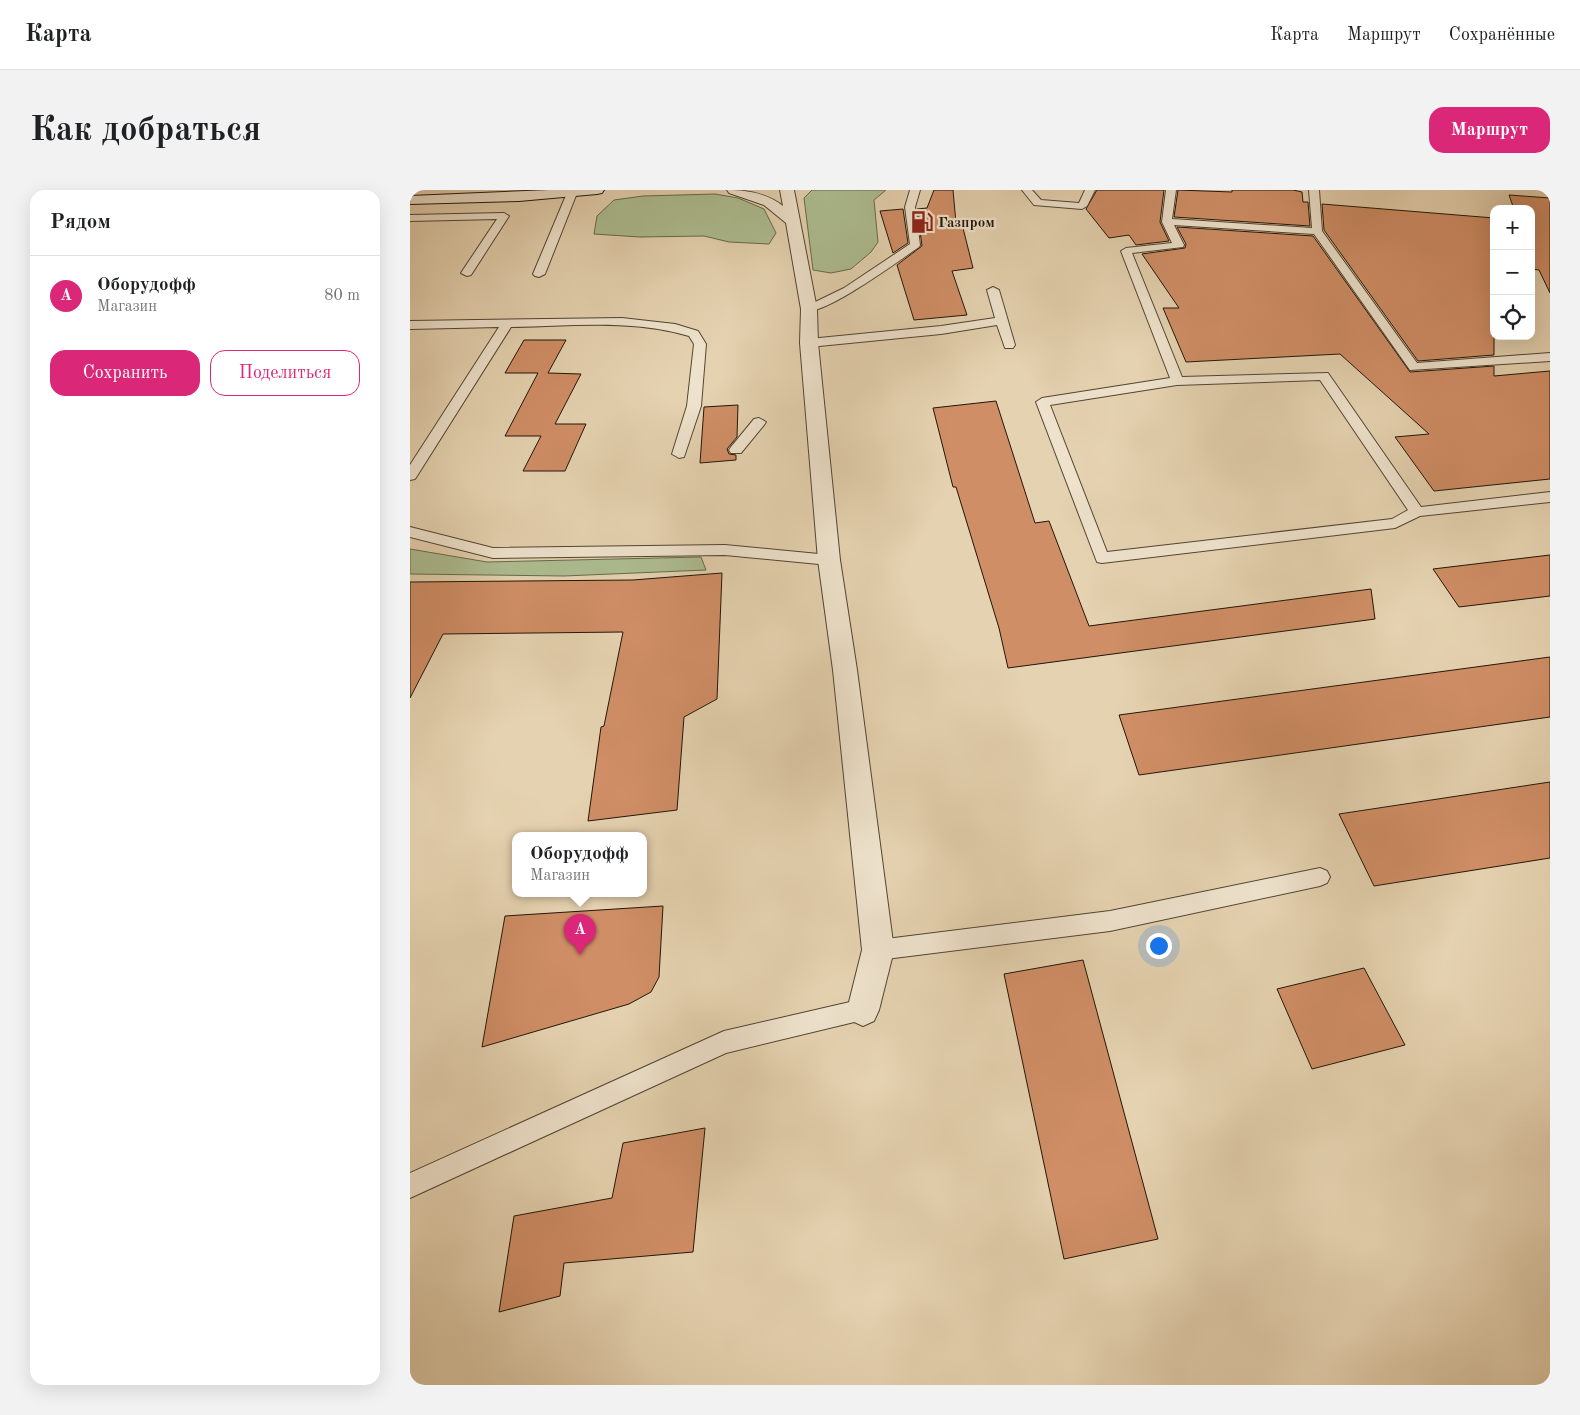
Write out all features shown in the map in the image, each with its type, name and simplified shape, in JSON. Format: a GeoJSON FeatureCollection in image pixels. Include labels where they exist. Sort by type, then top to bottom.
{"type":"FeatureCollection","features":[{"type":"Feature","properties":{"kind":"street"},"geometry":{"type":"LineString","coordinates":[[410,200],[469,199],[597,190]]}},
{"type":"Feature","properties":{"kind":"street"},"geometry":{"type":"LineString","coordinates":[[734,190],[769,202],[794,222]]}},
{"type":"Feature","properties":{"kind":"street"},"geometry":{"type":"LineString","coordinates":[[788,190],[808,310],[809,343],[829,560],[845,670],[878,950],[863,1010]]}},
{"type":"Feature","properties":{"kind":"street"},"geometry":{"type":"LineString","coordinates":[[794,222],[795,202],[803,190]]}},
{"type":"Feature","properties":{"kind":"lane"},"geometry":{"type":"LineString","coordinates":[[808,310],[848,290],[915,245],[910,207],[915,190]]}},
{"type":"Feature","properties":{"kind":"lane"},"geometry":{"type":"LineString","coordinates":[[1027,190],[1038,203],[1082,206],[1090,190]]}},
{"type":"Feature","properties":{"kind":"lane"},"geometry":{"type":"LineString","coordinates":[[1171,190],[1167,222],[1179,245],[1126,251],[1177,381]]}},
{"type":"Feature","properties":{"kind":"lane"},"geometry":{"type":"LineString","coordinates":[[1314,190],[1317,231],[1414,367],[1550,358]]}},
{"type":"Feature","properties":{"kind":"lane"},"geometry":{"type":"LineString","coordinates":[[539,274],[572,193]]}},
{"type":"Feature","properties":{"kind":"lane"},"geometry":{"type":"LineString","coordinates":[[410,218],[504,216],[467,273]]}},
{"type":"Feature","properties":{"kind":"lane"},"geometry":{"type":"LineString","coordinates":[[1167,222],[1317,231]]}},
{"type":"Feature","properties":{"kind":"lane"},"geometry":{"type":"LineString","coordinates":[[993,290],[1008,345]]}},
{"type":"Feature","properties":{"kind":"lane"},"geometry":{"type":"LineString","coordinates":[[809,343],[942,330],[1002,321]]}},
{"type":"Feature","properties":{"kind":"lane"},"geometry":{"type":"LineString","coordinates":[[410,325],[622,322],[675,328],[694,334],[700,344],[694,406],[679,454]]}},
{"type":"Feature","properties":{"kind":"lane"},"geometry":{"type":"LineString","coordinates":[[410,476],[508,323]]}},
{"type":"Feature","properties":{"kind":"lane"},"geometry":{"type":"LineString","coordinates":[[1416,512],[1324,376],[1177,381],[1042,402],[1102,558],[1395,522],[1416,512],[1550,497]]}},
{"type":"Feature","properties":{"kind":"lane"},"geometry":{"type":"LineString","coordinates":[[736,450],[759,422]]}},
{"type":"Feature","properties":{"kind":"lane"},"geometry":{"type":"LineString","coordinates":[[410,532],[493,553],[725,550],[829,560]]}},
{"type":"Feature","properties":{"kind":"lane"},"geometry":{"type":"LineString","coordinates":[[878,950],[1110,921],[1320,877]]}},
{"type":"Feature","properties":{"kind":"lane"},"geometry":{"type":"LineString","coordinates":[[410,1186],[724,1042],[863,1010]]}},
{"type":"Feature","properties":{"kind":"green space"},"geometry":{"type":"Polygon","coordinates":[[[812,190],[886,190],[874,200],[878,242],[871,252],[851,269],[831,273],[813,270],[804,198],[812,190]]]}},
{"type":"Feature","properties":{"kind":"green space"},"geometry":{"type":"Polygon","coordinates":[[[715,194],[738,198],[764,209],[776,233],[769,244],[729,242],[704,236],[640,237],[594,234],[597,216],[614,200],[643,196],[715,194]]]}},
{"type":"Feature","properties":{"kind":"green space"},"geometry":{"type":"Polygon","coordinates":[[[410,549],[487,562],[701,557],[706,570],[564,576],[410,574],[410,549]]]}},
{"type":"Feature","properties":{"kind":"building"},"geometry":{"type":"Polygon","coordinates":[[[934,190],[953,190],[956,223],[963,228],[973,268],[952,271],[967,315],[914,320],[897,265],[922,246],[917,209],[927,208],[934,190]]]}},
{"type":"Feature","properties":{"kind":"building"},"geometry":{"type":"Polygon","coordinates":[[[1097,190],[1164,190],[1160,222],[1169,241],[1136,245],[1129,235],[1109,238],[1086,209],[1097,190]]]}},
{"type":"Feature","properties":{"kind":"building"},"geometry":{"type":"Polygon","coordinates":[[[1178,190],[1232,192],[1232,190],[1293,190],[1302,192],[1303,202],[1308,202],[1310,226],[1174,217],[1178,190]]]}},
{"type":"Feature","properties":{"kind":"building"},"geometry":{"type":"Polygon","coordinates":[[[1509,195],[1550,198],[1550,293],[1539,270],[1535,270],[1535,205],[1513,205],[1509,195]]]}},
{"type":"Feature","properties":{"kind":"building"},"geometry":{"type":"Polygon","coordinates":[[[1322,204],[1490,218],[1490,340],[1494,340],[1494,355],[1418,361],[1324,230],[1322,204]]]}},
{"type":"Feature","properties":{"kind":"building"},"geometry":{"type":"Polygon","coordinates":[[[903,209],[908,243],[893,253],[880,211],[903,209]]]}},
{"type":"Feature","properties":{"kind":"building"},"geometry":{"type":"Polygon","coordinates":[[[1177,227],[1313,236],[1410,372],[1494,366],[1494,376],[1550,371],[1550,479],[1434,491],[1395,437],[1429,434],[1340,354],[1186,362],[1163,308],[1179,308],[1142,254],[1185,248],[1186,244],[1177,227]]]}},
{"type":"Feature","properties":{"kind":"building"},"geometry":{"type":"Polygon","coordinates":[[[524,340],[566,340],[548,373],[581,374],[555,424],[586,424],[565,471],[523,471],[541,436],[505,436],[538,373],[505,373],[524,340]]]}},
{"type":"Feature","properties":{"kind":"building"},"geometry":{"type":"Polygon","coordinates":[[[996,401],[1035,523],[1049,521],[1089,626],[1371,589],[1375,619],[1008,668],[999,628],[956,487],[953,487],[933,408],[996,401]]]}},
{"type":"Feature","properties":{"kind":"building"},"geometry":{"type":"Polygon","coordinates":[[[738,405],[737,437],[727,449],[729,454],[736,455],[736,460],[700,463],[704,407],[738,405]]]}},
{"type":"Feature","properties":{"kind":"building"},"geometry":{"type":"Polygon","coordinates":[[[1550,555],[1550,596],[1459,607],[1433,569],[1550,555]]]}},
{"type":"Feature","properties":{"kind":"building"},"geometry":{"type":"Polygon","coordinates":[[[722,573],[717,699],[684,717],[677,810],[588,821],[601,727],[604,726],[623,632],[443,634],[410,698],[410,582],[633,580],[722,573]]]}},
{"type":"Feature","properties":{"kind":"building"},"geometry":{"type":"Polygon","coordinates":[[[1550,657],[1550,717],[1139,775],[1119,715],[1550,657]]]}},
{"type":"Feature","properties":{"kind":"building"},"geometry":{"type":"Polygon","coordinates":[[[1550,782],[1550,858],[1374,886],[1339,814],[1550,782]]]}},
{"type":"Feature","properties":{"kind":"building"},"geometry":{"type":"Polygon","coordinates":[[[663,906],[659,977],[651,992],[629,1004],[482,1047],[505,916],[663,906]]]}},
{"type":"Feature","properties":{"kind":"building"},"geometry":{"type":"Polygon","coordinates":[[[1083,960],[1158,1239],[1064,1259],[1004,974],[1083,960]]]}},
{"type":"Feature","properties":{"kind":"building"},"geometry":{"type":"Polygon","coordinates":[[[1364,968],[1405,1045],[1312,1069],[1277,989],[1364,968]]]}},
{"type":"Feature","properties":{"kind":"building"},"geometry":{"type":"Polygon","coordinates":[[[705,1128],[693,1252],[564,1263],[560,1296],[499,1312],[514,1216],[612,1198],[623,1143],[705,1128]]]}},
{"type":"Feature","properties":{"kind":"place","name":"Газпром"},"geometry":{"type":"Point","coordinates":[922,222]}},
{"type":"Feature","properties":{"kind":"place","name":"Оборудофф"},"geometry":{"type":"Point","coordinates":[580,955]}}]}
